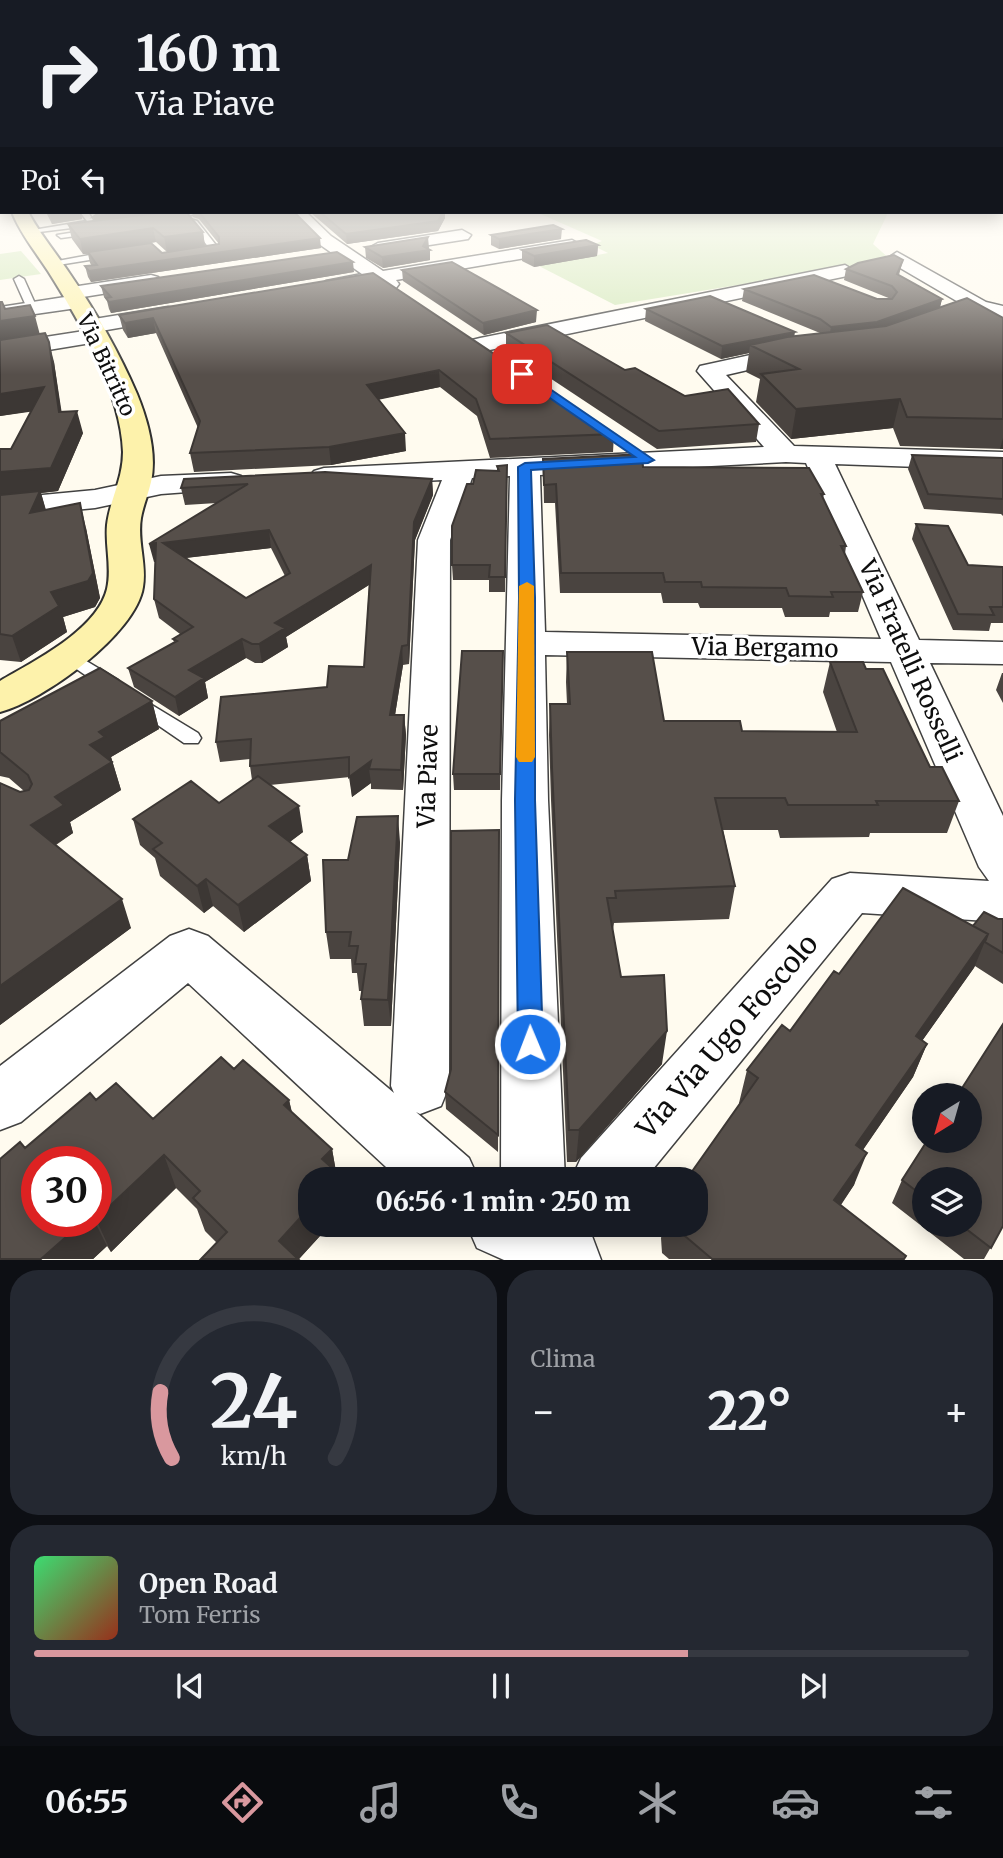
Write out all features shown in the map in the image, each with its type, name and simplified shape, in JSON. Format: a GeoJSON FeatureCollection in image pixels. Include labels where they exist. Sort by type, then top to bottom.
{"type":"FeatureCollection","features":[{"type":"Feature","properties":{"kind":"street","name":"Via Bitritto"},"geometry":{"type":"LineString","coordinates":[[0,698],[68,655],[100,630],[114,615],[121,600],[125,573],[124,520],[137,471],[131,413],[92,331],[49,258]]}},
{"type":"Feature","properties":{"kind":"street"},"geometry":{"type":"LineString","coordinates":[[350,258],[407,296]]}},
{"type":"Feature","properties":{"kind":"street"},"geometry":{"type":"LineString","coordinates":[[310,289],[497,258]]}},
{"type":"Feature","properties":{"kind":"street"},"geometry":{"type":"LineString","coordinates":[[897,258],[979,306],[1003,312]]}},
{"type":"Feature","properties":{"kind":"street"},"geometry":{"type":"LineString","coordinates":[[480,345],[812,277],[846,281]]}},
{"type":"Feature","properties":{"kind":"street"},"geometry":{"type":"LineString","coordinates":[[0,313],[167,279]]}},
{"type":"Feature","properties":{"kind":"street"},"geometry":{"type":"LineString","coordinates":[[708,297],[746,313]]}},
{"type":"Feature","properties":{"kind":"street"},"geometry":{"type":"LineString","coordinates":[[954,315],[979,306]]}},
{"type":"Feature","properties":{"kind":"street"},"geometry":{"type":"LineString","coordinates":[[0,351],[186,310]]}},
{"type":"Feature","properties":{"kind":"street"},"geometry":{"type":"LineString","coordinates":[[460,332],[502,361]]}},
{"type":"Feature","properties":{"kind":"street","name":"Via Fratelli Rosselli"},"geometry":{"type":"LineString","coordinates":[[808,342],[782,354],[709,371],[801,455],[904,650],[1003,867]]}},
{"type":"Feature","properties":{"kind":"street"},"geometry":{"type":"LineString","coordinates":[[614,437],[648,460]]}},
{"type":"Feature","properties":{"kind":"street"},"geometry":{"type":"LineString","coordinates":[[300,478],[801,455],[1003,461]]}},
{"type":"Feature","properties":{"kind":"street"},"geometry":{"type":"LineString","coordinates":[[525,467],[525,800],[533,1167]]}},
{"type":"Feature","properties":{"kind":"street","name":"Via Piave"},"geometry":{"type":"LineString","coordinates":[[420,1086],[434,540],[460,471]]}},
{"type":"Feature","properties":{"kind":"street"},"geometry":{"type":"LineString","coordinates":[[0,508],[73,502],[161,485],[260,480]]}},
{"type":"Feature","properties":{"kind":"street","name":"Via Bergamo"},"geometry":{"type":"LineString","coordinates":[[526,643],[1003,653]]}},
{"type":"Feature","properties":{"kind":"street","name":"Via Via Ugo Foscolo"},"geometry":{"type":"LineString","coordinates":[[614,1167],[850,893],[1003,902]]}},
{"type":"Feature","properties":{"kind":"street"},"geometry":{"type":"LineString","coordinates":[[0,1102],[189,950],[432,1167]]}},
{"type":"Feature","properties":{"kind":"lane"},"geometry":{"type":"LineString","coordinates":[[52,263],[87,258]]}},
{"type":"Feature","properties":{"kind":"lane"},"geometry":{"type":"LineString","coordinates":[[19,279],[32,308]]}},
{"type":"Feature","properties":{"kind":"lane"},"geometry":{"type":"LineString","coordinates":[[68,655],[191,738]]}},
{"type":"Feature","properties":{"kind":"green space"},"geometry":{"type":"Polygon","coordinates":[[[0,258],[27,258],[41,274],[0,280],[0,258]]]}},
{"type":"Feature","properties":{"kind":"green space"},"geometry":{"type":"Polygon","coordinates":[[[583,258],[889,258],[891,260],[615,305],[539,266],[583,258]]]}},
{"type":"Feature","properties":{"kind":"building"},"geometry":{"type":"Polygon","coordinates":[[[92,258],[181,258],[89,271],[85,266],[97,265],[92,258]]]}},
{"type":"Feature","properties":{"kind":"building"},"geometry":{"type":"Polygon","coordinates":[[[297,258],[346,258],[353,262],[109,302],[106,298],[111,297],[101,286],[297,258]]]}},
{"type":"Feature","properties":{"kind":"building"},"geometry":{"type":"Polygon","coordinates":[[[881,258],[899,258],[903,260],[897,274],[942,299],[877,322],[831,327],[820,319],[744,289],[814,275],[877,299],[892,299],[897,292],[892,286],[846,269],[858,263],[881,258]]]}},
{"type":"Feature","properties":{"kind":"building"},"geometry":{"type":"Polygon","coordinates":[[[452,262],[537,310],[483,323],[402,270],[452,262]]]}},
{"type":"Feature","properties":{"kind":"building"},"geometry":{"type":"Polygon","coordinates":[[[373,273],[614,434],[490,439],[476,399],[439,370],[367,385],[405,433],[329,447],[190,453],[200,421],[153,318],[125,323],[119,315],[373,273]]]}},
{"type":"Feature","properties":{"kind":"building"},"geometry":{"type":"Polygon","coordinates":[[[710,296],[795,332],[722,346],[646,309],[710,296]]]}},
{"type":"Feature","properties":{"kind":"building"},"geometry":{"type":"Polygon","coordinates":[[[967,298],[1003,318],[1003,419],[907,417],[900,399],[796,409],[761,374],[799,369],[750,345],[787,337],[886,326],[967,298]]]}},
{"type":"Feature","properties":{"kind":"building"},"geometry":{"type":"Polygon","coordinates":[[[0,302],[5,309],[30,305],[35,316],[0,321],[0,302]]]}},
{"type":"Feature","properties":{"kind":"building"},"geometry":{"type":"Polygon","coordinates":[[[547,325],[625,370],[635,368],[685,396],[728,389],[759,424],[659,431],[506,333],[547,325]]]}},
{"type":"Feature","properties":{"kind":"building"},"geometry":{"type":"Polygon","coordinates":[[[45,333],[49,342],[59,412],[77,411],[51,468],[0,472],[0,449],[11,449],[44,387],[0,394],[0,340],[45,333]]]}},
{"type":"Feature","properties":{"kind":"building"},"geometry":{"type":"Polygon","coordinates":[[[642,454],[643,467],[809,468],[824,494],[821,494],[846,546],[841,546],[863,592],[831,592],[833,597],[789,596],[786,588],[702,587],[701,582],[665,582],[663,573],[561,573],[556,484],[544,485],[543,459],[642,454]]]}},
{"type":"Feature","properties":{"kind":"building"},"geometry":{"type":"Polygon","coordinates":[[[912,455],[1003,458],[1003,499],[928,494],[912,455]]]}},
{"type":"Feature","properties":{"kind":"building"},"geometry":{"type":"Polygon","coordinates":[[[507,465],[505,577],[489,577],[490,565],[452,565],[452,526],[467,484],[473,484],[476,470],[499,471],[497,466],[507,465]]]}},
{"type":"Feature","properties":{"kind":"building"},"geometry":{"type":"Polygon","coordinates":[[[325,472],[432,479],[414,522],[408,645],[402,646],[390,715],[404,715],[401,770],[369,769],[371,761],[349,777],[349,757],[250,766],[251,739],[216,742],[221,697],[327,687],[329,666],[364,667],[371,565],[275,623],[285,628],[259,644],[242,639],[189,670],[204,678],[175,697],[128,668],[177,641],[173,639],[193,627],[154,599],[156,543],[149,544],[248,484],[181,488],[184,479],[325,472]],[[269,530],[163,543],[246,598],[290,573],[269,530]]]}},
{"type":"Feature","properties":{"kind":"building"},"geometry":{"type":"Polygon","coordinates":[[[40,491],[30,513],[80,503],[93,573],[88,581],[51,592],[59,606],[12,636],[0,634],[0,495],[40,491]]]}},
{"type":"Feature","properties":{"kind":"building"},"geometry":{"type":"Polygon","coordinates":[[[916,524],[948,526],[968,565],[1003,567],[1003,607],[990,607],[994,615],[958,614],[916,524]]]}},
{"type":"Feature","properties":{"kind":"building"},"geometry":{"type":"Polygon","coordinates":[[[462,651],[503,651],[500,774],[453,774],[462,651]]]}},
{"type":"Feature","properties":{"kind":"building"},"geometry":{"type":"Polygon","coordinates":[[[567,652],[652,652],[664,721],[740,721],[742,731],[857,732],[830,662],[863,662],[866,669],[883,669],[930,767],[942,767],[959,801],[876,801],[878,805],[788,805],[785,798],[715,798],[735,886],[615,891],[616,898],[607,898],[621,977],[664,975],[667,1031],[579,1130],[569,1130],[550,704],[570,704],[567,652]]]}},
{"type":"Feature","properties":{"kind":"building"},"geometry":{"type":"Polygon","coordinates":[[[100,668],[152,701],[99,732],[105,737],[90,745],[112,762],[55,797],[64,805],[31,825],[122,899],[0,986],[0,783],[20,792],[29,790],[32,784],[28,775],[0,752],[0,721],[100,668]]]}},
{"type":"Feature","properties":{"kind":"building"},"geometry":{"type":"Polygon","coordinates":[[[258,776],[299,806],[269,826],[307,855],[238,905],[206,879],[197,886],[153,849],[162,843],[133,819],[191,781],[219,803],[258,776]]]}},
{"type":"Feature","properties":{"kind":"building"},"geometry":{"type":"Polygon","coordinates":[[[398,816],[388,1000],[361,999],[366,964],[355,964],[358,946],[349,946],[351,932],[326,932],[323,860],[348,860],[357,817],[398,816]]]}},
{"type":"Feature","properties":{"kind":"building"},"geometry":{"type":"Polygon","coordinates":[[[499,830],[498,1135],[445,1092],[451,1069],[451,831],[499,830]]]}},
{"type":"Feature","properties":{"kind":"building"},"geometry":{"type":"Polygon","coordinates":[[[903,888],[988,934],[916,1036],[927,1044],[856,1145],[867,1153],[834,1200],[906,1256],[904,1259],[712,1259],[686,1237],[708,1237],[708,1167],[695,1167],[758,1078],[747,1070],[782,1025],[790,1031],[834,971],[839,974],[903,888]]]}},
{"type":"Feature","properties":{"kind":"building"},"geometry":{"type":"Polygon","coordinates":[[[984,912],[1003,919],[1003,953],[985,942],[988,934],[973,926],[984,912]]]}},
{"type":"Feature","properties":{"kind":"building"},"geometry":{"type":"Polygon","coordinates":[[[1003,1024],[1003,1226],[991,1248],[977,1237],[982,1237],[982,1167],[912,1167],[912,1188],[902,1180],[919,1153],[982,1153],[982,1083],[965,1083],[1003,1024]]]}},
{"type":"Feature","properties":{"kind":"building"},"geometry":{"type":"Polygon","coordinates":[[[221,1057],[234,1069],[243,1060],[289,1100],[284,1105],[332,1149],[322,1159],[331,1167],[298,1167],[298,1220],[279,1241],[298,1259],[201,1259],[227,1232],[193,1198],[200,1191],[164,1155],[112,1204],[112,1146],[27,1146],[90,1093],[96,1100],[116,1083],[153,1119],[221,1057]]]}},
{"type":"Feature","properties":{"kind":"building"},"geometry":{"type":"Polygon","coordinates":[[[20,1142],[23,1146],[21,1146],[21,1237],[66,1237],[41,1259],[0,1259],[0,1159],[20,1142]]]}},
{"type":"Feature","properties":{"kind":"slow traffic"},"geometry":{"type":"LineString","coordinates":[[525,757],[527,586]]}},
{"type":"Feature","properties":{"kind":"route"},"geometry":{"type":"LineString","coordinates":[[522,374],[648,460],[525,467],[525,800],[530,1044]]}}]}
